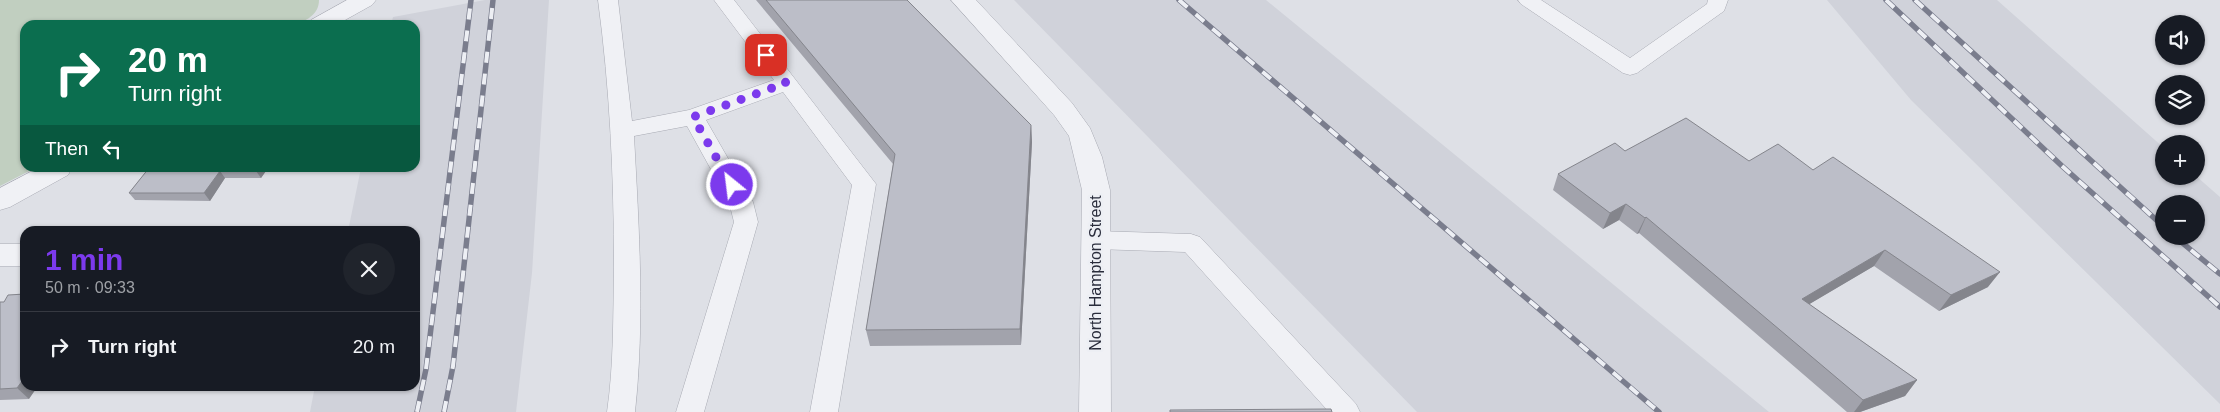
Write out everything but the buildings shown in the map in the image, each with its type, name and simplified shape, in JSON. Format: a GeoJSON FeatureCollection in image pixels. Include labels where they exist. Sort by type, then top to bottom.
{"type":"FeatureCollection","features":[{"type":"Feature","properties":{"kind":"street"},"geometry":{"type":"LineString","coordinates":[[328,20],[364,0]]}},
{"type":"Feature","properties":{"kind":"street","name":"North Hampton Street"},"geometry":{"type":"LineString","coordinates":[[963,0],[1063,109],[1081,134],[1089,157],[1096,190],[1095,412]]}},
{"type":"Feature","properties":{"kind":"street"},"geometry":{"type":"LineString","coordinates":[[0,200],[52,172]]}},
{"type":"Feature","properties":{"kind":"street"},"geometry":{"type":"LineString","coordinates":[[0,255],[20,255]]}},
{"type":"Feature","properties":{"kind":"lane"},"geometry":{"type":"LineString","coordinates":[[608,0],[616,53],[626,180],[626,376],[621,412]]}},
{"type":"Feature","properties":{"kind":"lane"},"geometry":{"type":"LineString","coordinates":[[724,0],[864,184],[824,412]]}},
{"type":"Feature","properties":{"kind":"lane"},"geometry":{"type":"LineString","coordinates":[[1528,0],[1630,68],[1717,7],[1718,0]]}},
{"type":"Feature","properties":{"kind":"lane"},"geometry":{"type":"LineString","coordinates":[[622,130],[693,117],[786,83]]}},
{"type":"Feature","properties":{"kind":"lane"},"geometry":{"type":"LineString","coordinates":[[690,412],[746,222],[741,202],[693,117]]}},
{"type":"Feature","properties":{"kind":"lane"},"geometry":{"type":"LineString","coordinates":[[1096,240],[1191,243],[1346,412]]}},
{"type":"Feature","properties":{"kind":"shaded area"},"geometry":{"type":"Polygon","coordinates":[[[485,0],[549,0],[532,273],[516,412],[310,412],[314,391],[420,391],[420,226],[349,226],[360,172],[420,172],[420,20],[392,20],[393,17],[485,0]]]}},
{"type":"Feature","properties":{"kind":"shaded area"},"geometry":{"type":"Polygon","coordinates":[[[1014,0],[1266,0],[1769,412],[1417,412],[1014,0]]]}},
{"type":"Feature","properties":{"kind":"shaded area"},"geometry":{"type":"Polygon","coordinates":[[[1827,0],[1997,0],[2155,140],[2155,185],[2205,184],[2220,197],[2220,404],[1911,100],[1827,0]]]}},
{"type":"Feature","properties":{"kind":"green space"},"geometry":{"type":"Polygon","coordinates":[[[0,0],[319,0],[319,5],[315,12],[306,20],[20,20],[20,172],[27,172],[0,186],[0,0]]]}},
{"type":"Feature","properties":{"kind":"railway"},"geometry":{"type":"LineString","coordinates":[[417,412],[426,369],[471,0]]}},
{"type":"Feature","properties":{"kind":"railway"},"geometry":{"type":"LineString","coordinates":[[444,412],[453,366],[493,0]]}},
{"type":"Feature","properties":{"kind":"railway"},"geometry":{"type":"LineString","coordinates":[[1179,0],[1659,412]]}},
{"type":"Feature","properties":{"kind":"railway"},"geometry":{"type":"LineString","coordinates":[[1886,0],[2062,166],[2220,307]]}},
{"type":"Feature","properties":{"kind":"railway"},"geometry":{"type":"LineString","coordinates":[[1915,0],[2155,219]]}},
{"type":"Feature","properties":{"kind":"railway"},"geometry":{"type":"LineString","coordinates":[[2185,245],[2220,274]]}},
{"type":"Feature","properties":{"kind":"route"},"geometry":{"type":"LineString","coordinates":[[732,185],[693,117],[786,83],[766,55]]}}]}
